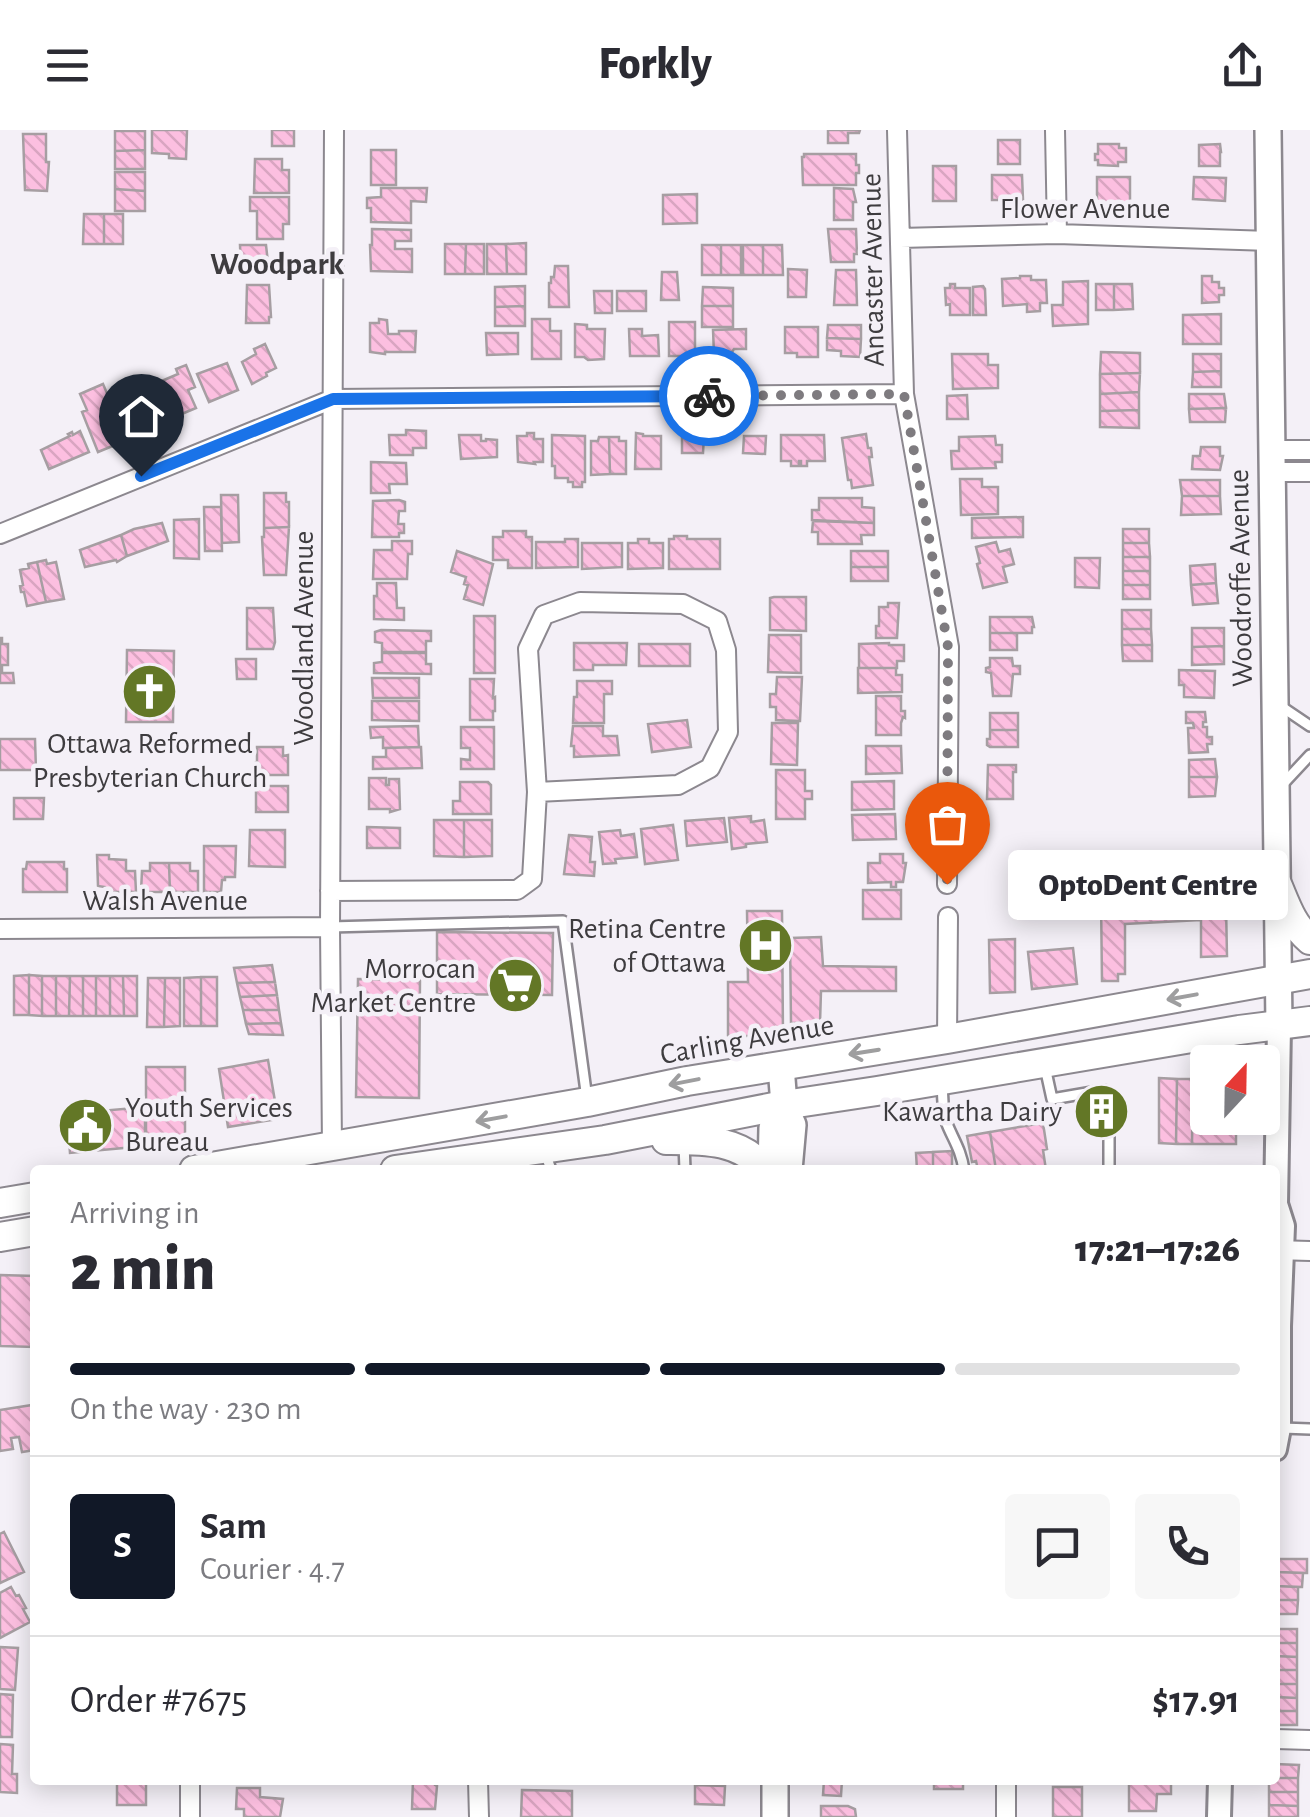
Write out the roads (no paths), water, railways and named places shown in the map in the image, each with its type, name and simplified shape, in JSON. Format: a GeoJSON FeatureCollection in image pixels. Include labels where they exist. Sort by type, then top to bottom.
{"type":"FeatureCollection","features":[{"type":"Feature","properties":{"kind":"main road","name":"Woodroffe Avenue"},"geometry":{"type":"LineString","coordinates":[[1270,136],[1278,1026]]}},
{"type":"Feature","properties":{"kind":"main road"},"geometry":{"type":"LineString","coordinates":[[1277,884],[1291,918],[1310,940]]}},
{"type":"Feature","properties":{"kind":"main road","name":"Carling Avenue"},"geometry":{"type":"LineString","coordinates":[[224,1165],[1310,974]]}},
{"type":"Feature","properties":{"kind":"main road"},"geometry":{"type":"LineString","coordinates":[[461,1165],[548,1160],[605,1140],[784,1105],[1239,1030],[1310,1022]]}},
{"type":"Feature","properties":{"kind":"main road"},"geometry":{"type":"LineString","coordinates":[[780,1066],[784,1105],[793,1125],[789,1165]]}},
{"type":"Feature","properties":{"kind":"main road"},"geometry":{"type":"LineString","coordinates":[[768,1165],[772,1128],[784,1105]]}},
{"type":"Feature","properties":{"kind":"main road"},"geometry":{"type":"LineString","coordinates":[[605,1140],[710,1141],[738,1148],[763,1165]]}},
{"type":"Feature","properties":{"kind":"main road"},"geometry":{"type":"LineString","coordinates":[[0,1203],[30,1198]]}},
{"type":"Feature","properties":{"kind":"main road"},"geometry":{"type":"LineString","coordinates":[[0,1237],[30,1232]]}},
{"type":"Feature","properties":{"kind":"main road"},"geometry":{"type":"LineString","coordinates":[[775,1785],[775,1817]]}},
{"type":"Feature","properties":{"kind":"street","name":"Woodland Avenue"},"geometry":{"type":"LineString","coordinates":[[332,1147],[334,130]]}},
{"type":"Feature","properties":{"kind":"street","name":"Ancaster Avenue"},"geometry":{"type":"LineString","coordinates":[[898,130],[904,394],[948,647],[947,884]]}},
{"type":"Feature","properties":{"kind":"street"},"geometry":{"type":"LineString","coordinates":[[1055,130],[1057,234]]}},
{"type":"Feature","properties":{"kind":"street","name":"Flower Avenue"},"geometry":{"type":"LineString","coordinates":[[900,238],[1057,234],[1270,241]]}},
{"type":"Feature","properties":{"kind":"street"},"geometry":{"type":"LineString","coordinates":[[0,534],[333,399],[904,394]]}},
{"type":"Feature","properties":{"kind":"street"},"geometry":{"type":"LineString","coordinates":[[1272,461],[1310,450]]}},
{"type":"Feature","properties":{"kind":"street"},"geometry":{"type":"LineString","coordinates":[[1272,461],[1310,472]]}},
{"type":"Feature","properties":{"kind":"street"},"geometry":{"type":"LineString","coordinates":[[330,891],[517,890],[532,879],[536,792],[528,649],[544,615],[580,602],[683,604],[716,621],[726,650],[728,732],[710,768],[678,785],[536,792]]}},
{"type":"Feature","properties":{"kind":"street"},"geometry":{"type":"LineString","coordinates":[[947,1039],[948,916]]}},
{"type":"Feature","properties":{"kind":"street","name":"Walsh Avenue"},"geometry":{"type":"LineString","coordinates":[[0,929],[330,927]]}},
{"type":"Feature","properties":{"kind":"street"},"geometry":{"type":"LineString","coordinates":[[1276,1165],[1278,1026]]}},
{"type":"Feature","properties":{"kind":"street"},"geometry":{"type":"LineString","coordinates":[[1280,1250],[1310,1251]]}},
{"type":"Feature","properties":{"kind":"street"},"geometry":{"type":"LineString","coordinates":[[1280,1740],[1310,1740]]}},
{"type":"Feature","properties":{"kind":"street"},"geometry":{"type":"LineString","coordinates":[[190,1785],[190,1817]]}},
{"type":"Feature","properties":{"kind":"street"},"geometry":{"type":"LineString","coordinates":[[478,1785],[478,1817]]}},
{"type":"Feature","properties":{"kind":"street"},"geometry":{"type":"LineString","coordinates":[[1006,1785],[1006,1817]]}},
{"type":"Feature","properties":{"kind":"street"},"geometry":{"type":"LineString","coordinates":[[1218,1817],[1220,1785]]}},
{"type":"Feature","properties":{"kind":"lane"},"geometry":{"type":"LineString","coordinates":[[1274,701],[1310,726]]}},
{"type":"Feature","properties":{"kind":"lane"},"geometry":{"type":"LineString","coordinates":[[1274,794],[1310,754]]}},
{"type":"Feature","properties":{"kind":"lane"},"geometry":{"type":"LineString","coordinates":[[330,927],[562,921],[588,1102]]}},
{"type":"Feature","properties":{"kind":"lane"},"geometry":{"type":"LineString","coordinates":[[1044,1062],[1052,1099],[1104,1090],[1106,1101]]}},
{"type":"Feature","properties":{"kind":"lane"},"geometry":{"type":"LineString","coordinates":[[942,1080],[945,1122],[954,1135],[963,1165]]}},
{"type":"Feature","properties":{"kind":"lane"},"geometry":{"type":"LineString","coordinates":[[1109,1124],[1109,1165]]}},
{"type":"Feature","properties":{"kind":"lane"},"geometry":{"type":"LineString","coordinates":[[684,1140],[684,1165]]}},
{"type":"Feature","properties":{"kind":"lane"},"geometry":{"type":"LineString","coordinates":[[1280,1438],[1310,1428]]}},
{"type":"Feature","properties":{"kind":"place","name":"Ottawa Reformed Presbyterian Church"},"geometry":{"type":"Point","coordinates":[150,692]}},
{"type":"Feature","properties":{"kind":"place","name":"OptoDent Centre"},"geometry":{"type":"Point","coordinates":[947,884]}},
{"type":"Feature","properties":{"kind":"place","name":"Retina Centre of Ottawa"},"geometry":{"type":"Point","coordinates":[765,946]}},
{"type":"Feature","properties":{"kind":"place","name":"Morrocan Market Centre"},"geometry":{"type":"Point","coordinates":[515,986]}},
{"type":"Feature","properties":{"kind":"place","name":"Kawartha Dairy"},"geometry":{"type":"Point","coordinates":[1101,1112]}},
{"type":"Feature","properties":{"kind":"place","name":"Youth Services Bureau"},"geometry":{"type":"Point","coordinates":[86,1125]}},
{"type":"Feature","properties":{"kind":"district","name":"Woodpark"},"geometry":{"type":"Point","coordinates":[277,264]}}]}
